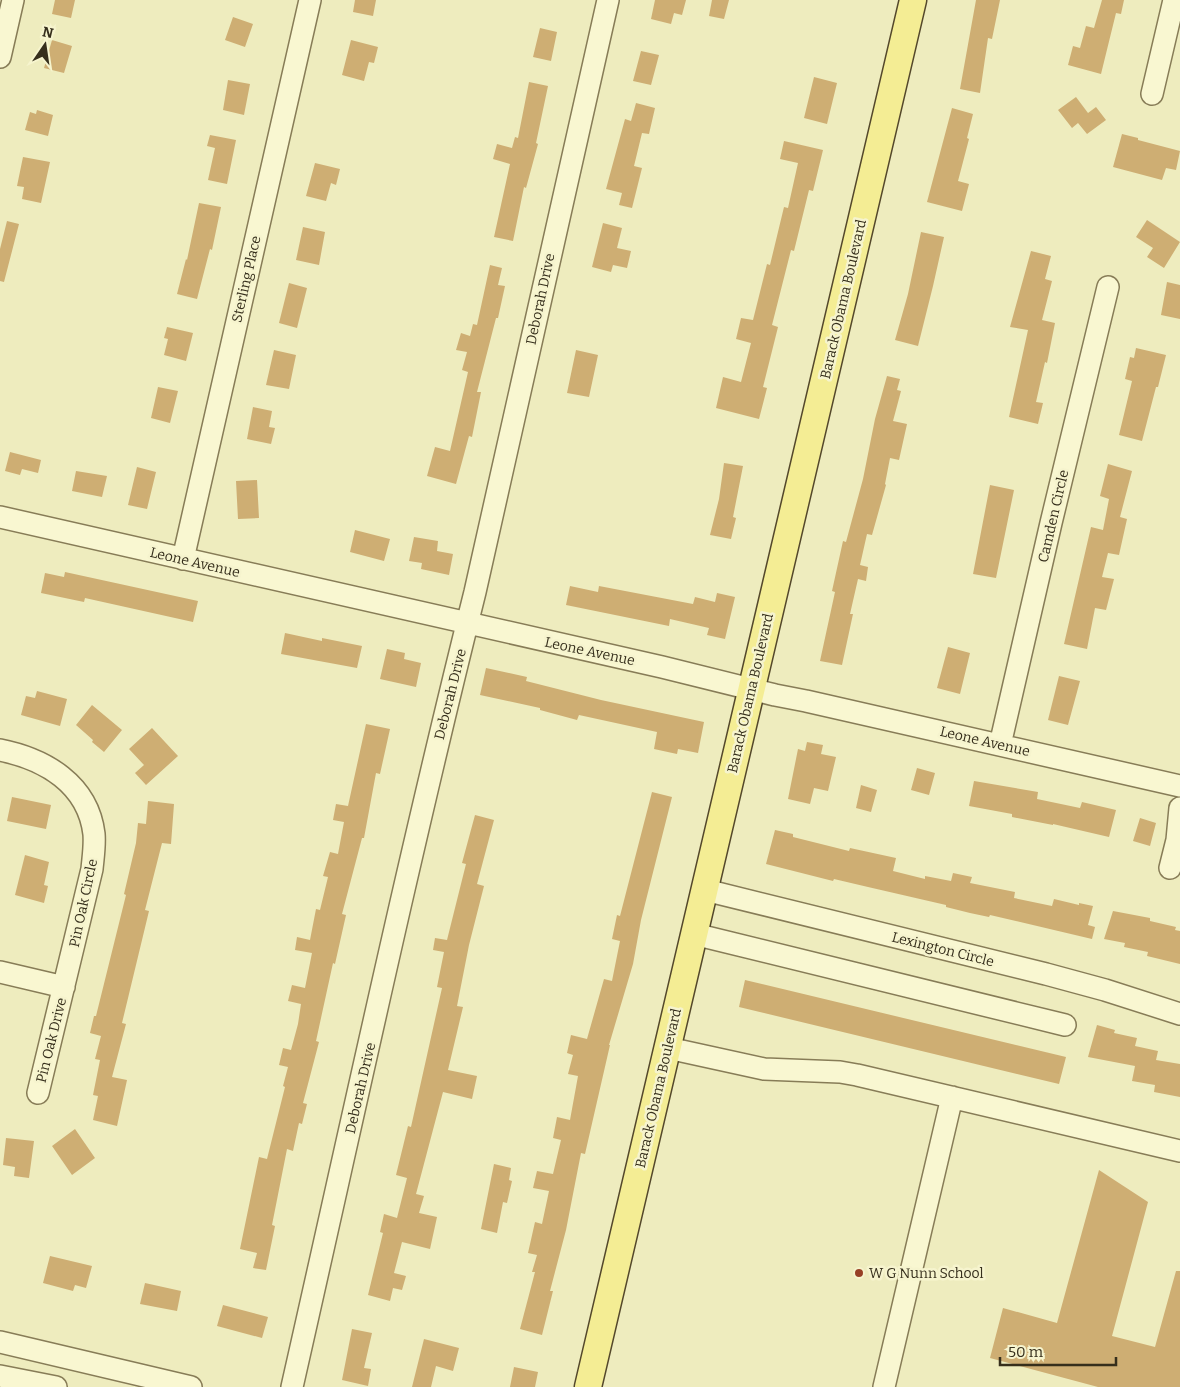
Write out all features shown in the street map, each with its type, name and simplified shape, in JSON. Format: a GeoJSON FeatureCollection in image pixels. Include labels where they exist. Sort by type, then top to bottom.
{"type":"FeatureCollection","features":[{"type":"Feature","properties":{"kind":"main road","name":"Barack Obama Boulevard"},"geometry":{"type":"LineString","coordinates":[[588,1387],[913,0]]}},
{"type":"Feature","properties":{"kind":"street"},"geometry":{"type":"LineString","coordinates":[[0,57],[13,0]]}},
{"type":"Feature","properties":{"kind":"street","name":"Sterling Place"},"geometry":{"type":"LineString","coordinates":[[183,559],[310,0]]}},
{"type":"Feature","properties":{"kind":"street","name":"Deborah Drive"},"geometry":{"type":"LineString","coordinates":[[292,1387],[608,0]]}},
{"type":"Feature","properties":{"kind":"street"},"geometry":{"type":"LineString","coordinates":[[1152,94],[1174,0]]}},
{"type":"Feature","properties":{"kind":"street","name":"Camden Circle"},"geometry":{"type":"LineString","coordinates":[[1000,745],[1108,287]]}},
{"type":"Feature","properties":{"kind":"street","name":"Leone Avenue"},"geometry":{"type":"LineString","coordinates":[[0,517],[1180,786]]}},
{"type":"Feature","properties":{"kind":"street","name":"Pin Oak Circle"},"geometry":{"type":"LineString","coordinates":[[0,750],[33,759],[52,769],[78,792],[89,816],[94,833],[92,869],[64,987]]}},
{"type":"Feature","properties":{"kind":"street"},"geometry":{"type":"LineString","coordinates":[[1170,868],[1177,840],[1180,808]]}},
{"type":"Feature","properties":{"kind":"street","name":"Lexington Circle"},"geometry":{"type":"LineString","coordinates":[[705,890],[1046,974],[1132,998],[1180,1014]]}},
{"type":"Feature","properties":{"kind":"street"},"geometry":{"type":"LineString","coordinates":[[694,934],[1065,1025]]}},
{"type":"Feature","properties":{"kind":"street"},"geometry":{"type":"LineString","coordinates":[[0,972],[64,987]]}},
{"type":"Feature","properties":{"kind":"street","name":"Pin Oak Drive"},"geometry":{"type":"LineString","coordinates":[[38,1093],[64,987]]}},
{"type":"Feature","properties":{"kind":"street"},"geometry":{"type":"LineString","coordinates":[[668,1048],[764,1068],[840,1072],[857,1075],[1180,1151]]}},
{"type":"Feature","properties":{"kind":"street"},"geometry":{"type":"LineString","coordinates":[[884,1387],[952,1097]]}},
{"type":"Feature","properties":{"kind":"street"},"geometry":{"type":"LineString","coordinates":[[0,1342],[191,1387]]}},
{"type":"Feature","properties":{"kind":"street"},"geometry":{"type":"LineString","coordinates":[[0,1376],[56,1387]]}},
{"type":"Feature","properties":{"kind":"building"},"geometry":{"type":"Polygon","coordinates":[[[55,0],[75,0],[71,18],[52,14],[55,0]]]}},
{"type":"Feature","properties":{"kind":"building"},"geometry":{"type":"Polygon","coordinates":[[[355,0],[376,0],[373,16],[353,12],[355,0]]]}},
{"type":"Feature","properties":{"kind":"building"},"geometry":{"type":"Polygon","coordinates":[[[655,0],[686,0],[682,15],[674,13],[671,24],[651,19],[655,0]]]}},
{"type":"Feature","properties":{"kind":"building"},"geometry":{"type":"Polygon","coordinates":[[[712,0],[729,0],[724,19],[709,16],[712,0]]]}},
{"type":"Feature","properties":{"kind":"building"},"geometry":{"type":"Polygon","coordinates":[[[976,0],[1000,0],[992,39],[988,38],[980,93],[960,89],[976,0]]]}},
{"type":"Feature","properties":{"kind":"building"},"geometry":{"type":"Polygon","coordinates":[[[1102,0],[1124,0],[1121,14],[1116,13],[1101,74],[1068,65],[1073,46],[1080,48],[1086,26],[1094,28],[1102,0]]]}},
{"type":"Feature","properties":{"kind":"building"},"geometry":{"type":"Polygon","coordinates":[[[233,17],[253,24],[245,47],[225,40],[233,17]]]}},
{"type":"Feature","properties":{"kind":"building"},"geometry":{"type":"Polygon","coordinates":[[[540,28],[557,32],[551,61],[533,57],[540,28]]]}},
{"type":"Feature","properties":{"kind":"building"},"geometry":{"type":"Polygon","coordinates":[[[52,40],[72,46],[64,73],[44,68],[52,40]]]}},
{"type":"Feature","properties":{"kind":"building"},"geometry":{"type":"Polygon","coordinates":[[[351,40],[378,47],[374,63],[369,62],[364,81],[342,75],[351,40]]]}},
{"type":"Feature","properties":{"kind":"building"},"geometry":{"type":"Polygon","coordinates":[[[641,51],[659,55],[651,85],[633,81],[641,51]]]}},
{"type":"Feature","properties":{"kind":"building"},"geometry":{"type":"Polygon","coordinates":[[[814,77],[837,83],[827,124],[804,118],[814,77]]]}},
{"type":"Feature","properties":{"kind":"building"},"geometry":{"type":"Polygon","coordinates":[[[228,80],[250,84],[244,115],[223,110],[228,80]]]}},
{"type":"Feature","properties":{"kind":"building"},"geometry":{"type":"Polygon","coordinates":[[[529,82],[548,86],[536,143],[538,144],[526,188],[524,187],[513,241],[494,237],[510,164],[493,159],[497,144],[512,148],[515,137],[518,138],[529,82]]]}},
{"type":"Feature","properties":{"kind":"building"},"geometry":{"type":"Polygon","coordinates":[[[1076,97],[1088,113],[1096,107],[1106,120],[1087,134],[1078,123],[1072,128],[1058,110],[1076,97]]]}},
{"type":"Feature","properties":{"kind":"building"},"geometry":{"type":"Polygon","coordinates":[[[636,103],[655,108],[649,134],[642,133],[634,166],[642,168],[632,208],[619,205],[622,193],[606,189],[625,119],[631,121],[636,103]]]}},
{"type":"Feature","properties":{"kind":"building"},"geometry":{"type":"Polygon","coordinates":[[[952,108],[973,114],[967,138],[969,139],[958,181],[969,184],[962,211],[927,202],[952,108]]]}},
{"type":"Feature","properties":{"kind":"building"},"geometry":{"type":"Polygon","coordinates":[[[37,110],[53,115],[48,136],[25,130],[30,112],[36,114],[37,110]]]}},
{"type":"Feature","properties":{"kind":"building"},"geometry":{"type":"Polygon","coordinates":[[[1122,134],[1180,151],[1176,170],[1166,168],[1162,180],[1113,167],[1122,134]]]}},
{"type":"Feature","properties":{"kind":"building"},"geometry":{"type":"Polygon","coordinates":[[[210,135],[236,140],[227,184],[208,180],[215,148],[207,146],[210,135]]]}},
{"type":"Feature","properties":{"kind":"building"},"geometry":{"type":"Polygon","coordinates":[[[784,141],[823,150],[813,191],[809,190],[794,251],[791,250],[772,325],[778,327],[763,387],[767,388],[759,419],[716,408],[723,377],[741,382],[751,343],[736,339],[741,318],[753,320],[767,264],[770,265],[784,207],[788,208],[798,163],[780,159],[784,141]]]}},
{"type":"Feature","properties":{"kind":"building"},"geometry":{"type":"Polygon","coordinates":[[[23,157],[50,162],[41,203],[22,199],[24,187],[17,186],[23,157]]]}},
{"type":"Feature","properties":{"kind":"building"},"geometry":{"type":"Polygon","coordinates":[[[315,163],[340,169],[336,185],[331,183],[326,201],[306,196],[315,163]]]}},
{"type":"Feature","properties":{"kind":"building"},"geometry":{"type":"Polygon","coordinates":[[[199,203],[221,207],[212,250],[210,249],[197,299],[177,294],[187,260],[199,203]]]}},
{"type":"Feature","properties":{"kind":"building"},"geometry":{"type":"Polygon","coordinates":[[[1147,220],[1180,242],[1164,268],[1147,257],[1153,248],[1136,237],[1147,220]]]}},
{"type":"Feature","properties":{"kind":"building"},"geometry":{"type":"Polygon","coordinates":[[[7,221],[19,224],[4,282],[0,281],[0,249],[7,221]]]}},
{"type":"Feature","properties":{"kind":"building"},"geometry":{"type":"Polygon","coordinates":[[[603,223],[622,228],[617,248],[631,251],[627,268],[613,265],[611,272],[592,267],[603,223]]]}},
{"type":"Feature","properties":{"kind":"building"},"geometry":{"type":"Polygon","coordinates":[[[303,227],[325,232],[319,265],[296,260],[303,227]]]}},
{"type":"Feature","properties":{"kind":"building"},"geometry":{"type":"Polygon","coordinates":[[[921,232],[944,237],[918,346],[895,340],[908,294],[921,232]]]}},
{"type":"Feature","properties":{"kind":"building"},"geometry":{"type":"Polygon","coordinates":[[[1031,251],[1051,256],[1045,279],[1052,281],[1042,320],[1055,323],[1047,363],[1045,362],[1036,402],[1043,403],[1038,424],[1009,417],[1028,330],[1010,327],[1031,251]]]}},
{"type":"Feature","properties":{"kind":"building"},"geometry":{"type":"Polygon","coordinates":[[[490,265],[502,268],[498,285],[505,286],[477,392],[481,392],[472,437],[469,436],[456,484],[427,476],[435,447],[450,451],[468,372],[462,370],[467,352],[456,350],[461,333],[470,336],[473,324],[477,325],[490,265]]]}},
{"type":"Feature","properties":{"kind":"building"},"geometry":{"type":"Polygon","coordinates":[[[1167,282],[1180,285],[1180,319],[1161,315],[1167,282]]]}},
{"type":"Feature","properties":{"kind":"building"},"geometry":{"type":"Polygon","coordinates":[[[289,283],[307,288],[297,328],[279,323],[289,283]]]}},
{"type":"Feature","properties":{"kind":"building"},"geometry":{"type":"Polygon","coordinates":[[[167,327],[193,333],[186,361],[164,355],[168,339],[164,338],[167,327]]]}},
{"type":"Feature","properties":{"kind":"building"},"geometry":{"type":"Polygon","coordinates":[[[1136,348],[1166,355],[1142,441],[1119,435],[1132,381],[1125,379],[1130,357],[1134,358],[1136,348]]]}},
{"type":"Feature","properties":{"kind":"building"},"geometry":{"type":"Polygon","coordinates":[[[274,350],[296,355],[289,389],[266,385],[274,350]]]}},
{"type":"Feature","properties":{"kind":"building"},"geometry":{"type":"Polygon","coordinates":[[[576,350],[598,355],[589,397],[567,393],[576,350]]]}},
{"type":"Feature","properties":{"kind":"building"},"geometry":{"type":"Polygon","coordinates":[[[887,376],[900,379],[897,390],[901,391],[893,421],[907,424],[899,460],[890,458],[886,485],[872,535],[867,534],[860,565],[868,567],[866,581],[858,579],[842,665],[820,661],[835,592],[832,591],[843,541],[846,542],[863,479],[875,419],[887,376]]]}},
{"type":"Feature","properties":{"kind":"building"},"geometry":{"type":"Polygon","coordinates":[[[158,387],[178,391],[170,423],[151,418],[158,387]]]}},
{"type":"Feature","properties":{"kind":"building"},"geometry":{"type":"Polygon","coordinates":[[[253,407],[272,411],[269,427],[275,428],[271,444],[247,439],[253,407]]]}},
{"type":"Feature","properties":{"kind":"building"},"geometry":{"type":"Polygon","coordinates":[[[10,452],[41,460],[38,473],[22,469],[20,475],[5,471],[10,452]]]}},
{"type":"Feature","properties":{"kind":"building"},"geometry":{"type":"Polygon","coordinates":[[[724,463],[743,466],[733,517],[736,518],[731,539],[710,535],[719,499],[724,463]]]}},
{"type":"Feature","properties":{"kind":"building"},"geometry":{"type":"Polygon","coordinates":[[[1108,464],[1132,471],[1120,517],[1127,519],[1119,555],[1108,553],[1102,577],[1114,579],[1106,610],[1095,608],[1087,649],[1064,644],[1091,527],[1103,530],[1109,499],[1100,496],[1108,464]]]}},
{"type":"Feature","properties":{"kind":"building"},"geometry":{"type":"Polygon","coordinates":[[[137,467],[156,472],[147,509],[128,505],[137,467]]]}},
{"type":"Feature","properties":{"kind":"building"},"geometry":{"type":"Polygon","coordinates":[[[76,471],[107,476],[102,497],[72,491],[76,471]]]}},
{"type":"Feature","properties":{"kind":"building"},"geometry":{"type":"Polygon","coordinates":[[[257,480],[259,518],[238,519],[236,481],[257,480]]]}},
{"type":"Feature","properties":{"kind":"building"},"geometry":{"type":"Polygon","coordinates":[[[990,485],[1014,490],[996,578],[973,574],[990,485]]]}},
{"type":"Feature","properties":{"kind":"building"},"geometry":{"type":"Polygon","coordinates":[[[355,530],[390,539],[384,561],[350,552],[355,530]]]}},
{"type":"Feature","properties":{"kind":"building"},"geometry":{"type":"Polygon","coordinates":[[[414,537],[438,541],[437,551],[453,554],[449,575],[421,569],[422,563],[409,561],[414,537]]]}},
{"type":"Feature","properties":{"kind":"building"},"geometry":{"type":"Polygon","coordinates":[[[65,572],[198,601],[193,622],[85,598],[84,602],[41,593],[45,573],[64,577],[65,572]]]}},
{"type":"Feature","properties":{"kind":"building"},"geometry":{"type":"Polygon","coordinates":[[[570,586],[598,592],[599,586],[693,604],[695,597],[715,602],[717,593],[735,597],[725,639],[707,635],[709,628],[670,619],[669,626],[566,605],[570,586]]]}},
{"type":"Feature","properties":{"kind":"building"},"geometry":{"type":"Polygon","coordinates":[[[285,633],[322,641],[322,638],[362,646],[357,668],[281,654],[285,633]]]}},
{"type":"Feature","properties":{"kind":"building"},"geometry":{"type":"Polygon","coordinates":[[[948,647],[970,653],[960,694],[937,688],[948,647]]]}},
{"type":"Feature","properties":{"kind":"building"},"geometry":{"type":"Polygon","coordinates":[[[387,649],[405,653],[404,659],[421,663],[416,687],[380,679],[387,649]]]}},
{"type":"Feature","properties":{"kind":"building"},"geometry":{"type":"Polygon","coordinates":[[[486,668],[527,677],[526,681],[601,700],[704,722],[698,753],[678,749],[677,754],[654,749],[657,732],[579,715],[577,720],[540,710],[540,708],[480,695],[486,668]]]}},
{"type":"Feature","properties":{"kind":"building"},"geometry":{"type":"Polygon","coordinates":[[[1059,676],[1080,681],[1068,725],[1048,720],[1059,676]]]}},
{"type":"Feature","properties":{"kind":"building"},"geometry":{"type":"Polygon","coordinates":[[[37,691],[67,699],[60,726],[21,715],[26,696],[35,698],[37,691]]]}},
{"type":"Feature","properties":{"kind":"building"},"geometry":{"type":"Polygon","coordinates":[[[92,705],[122,730],[104,752],[76,725],[92,705]]]}},
{"type":"Feature","properties":{"kind":"building"},"geometry":{"type":"Polygon","coordinates":[[[366,724],[390,729],[380,774],[376,773],[364,838],[362,838],[342,914],[346,915],[335,964],[333,963],[316,1041],[319,1042],[303,1103],[307,1104],[302,1124],[299,1123],[293,1151],[287,1149],[272,1225],[275,1226],[266,1270],[253,1268],[257,1253],[240,1249],[259,1157],[267,1159],[285,1087],[283,1086],[288,1067],[279,1065],[283,1048],[291,1050],[298,1024],[301,1004],[288,1001],[292,985],[305,988],[312,953],[295,950],[297,937],[310,940],[316,909],[320,910],[328,877],[323,876],[330,852],[338,854],[344,822],[333,820],[336,804],[348,806],[366,724]]]}},
{"type":"Feature","properties":{"kind":"building"},"geometry":{"type":"Polygon","coordinates":[[[152,728],[178,756],[146,785],[135,773],[144,765],[129,749],[152,728]]]}},
{"type":"Feature","properties":{"kind":"building"},"geometry":{"type":"Polygon","coordinates":[[[807,742],[823,745],[821,754],[836,757],[828,791],[814,788],[810,804],[788,799],[798,749],[805,751],[807,742]]]}},
{"type":"Feature","properties":{"kind":"building"},"geometry":{"type":"Polygon","coordinates":[[[917,768],[935,773],[929,795],[911,790],[917,768]]]}},
{"type":"Feature","properties":{"kind":"building"},"geometry":{"type":"Polygon","coordinates":[[[974,781],[1038,792],[1037,799],[1080,808],[1082,802],[1116,810],[1109,837],[969,806],[974,781]]]}},
{"type":"Feature","properties":{"kind":"building"},"geometry":{"type":"Polygon","coordinates":[[[861,785],[877,790],[871,812],[856,808],[861,785]]]}},
{"type":"Feature","properties":{"kind":"building"},"geometry":{"type":"Polygon","coordinates":[[[652,792],[672,797],[641,920],[633,964],[609,1045],[585,1154],[581,1153],[566,1230],[550,1291],[553,1291],[542,1335],[520,1329],[535,1272],[532,1272],[537,1255],[528,1253],[535,1222],[542,1224],[549,1191],[533,1188],[537,1171],[553,1174],[561,1140],[553,1138],[557,1117],[570,1120],[578,1076],[568,1074],[573,1055],[567,1053],[571,1035],[587,1039],[604,979],[612,981],[620,941],[612,939],[617,915],[620,916],[652,792]]]}},
{"type":"Feature","properties":{"kind":"building"},"geometry":{"type":"Polygon","coordinates":[[[12,797],[51,805],[46,829],[7,821],[12,797]]]}},
{"type":"Feature","properties":{"kind":"building"},"geometry":{"type":"Polygon","coordinates":[[[148,801],[174,804],[171,844],[162,843],[145,910],[149,911],[122,1023],[126,1024],[112,1077],[127,1080],[117,1126],[93,1120],[98,1096],[93,1095],[100,1060],[95,1059],[101,1036],[90,1033],[94,1016],[96,1016],[126,895],[124,894],[136,843],[138,823],[146,824],[148,801]]]}},
{"type":"Feature","properties":{"kind":"building"},"geometry":{"type":"Polygon","coordinates":[[[475,815],[494,820],[477,884],[484,886],[469,945],[457,1006],[463,1007],[448,1070],[477,1076],[472,1099],[443,1092],[416,1194],[424,1196],[419,1213],[437,1217],[430,1249],[402,1242],[394,1273],[406,1276],[402,1290],[393,1288],[390,1301],[368,1295],[383,1233],[380,1232],[384,1214],[397,1218],[407,1178],[396,1175],[408,1126],[411,1127],[442,988],[437,987],[444,952],[433,950],[435,938],[447,940],[466,864],[462,863],[475,815]]]}},
{"type":"Feature","properties":{"kind":"building"},"geometry":{"type":"Polygon","coordinates":[[[1140,818],[1156,823],[1150,846],[1133,841],[1140,818]]]}},
{"type":"Feature","properties":{"kind":"building"},"geometry":{"type":"Polygon","coordinates":[[[775,830],[793,834],[793,837],[849,851],[850,848],[896,858],[893,871],[925,879],[925,876],[951,881],[953,873],[972,877],[970,883],[1015,892],[1014,898],[1052,906],[1054,899],[1093,906],[1088,925],[1095,927],[1092,939],[990,915],[989,917],[970,913],[946,907],[946,905],[834,879],[833,881],[766,864],[775,830]]]}},
{"type":"Feature","properties":{"kind":"building"},"geometry":{"type":"Polygon","coordinates":[[[25,855],[49,862],[44,885],[48,886],[44,903],[15,895],[25,855]]]}},
{"type":"Feature","properties":{"kind":"building"},"geometry":{"type":"Polygon","coordinates":[[[1113,911],[1150,918],[1150,921],[1176,927],[1175,930],[1180,931],[1180,964],[1147,956],[1148,952],[1124,947],[1125,943],[1104,939],[1113,911]]]}},
{"type":"Feature","properties":{"kind":"building"},"geometry":{"type":"Polygon","coordinates":[[[745,980],[1066,1057],[1059,1084],[739,1007],[745,980]]]}},
{"type":"Feature","properties":{"kind":"building"},"geometry":{"type":"Polygon","coordinates":[[[1097,1025],[1115,1030],[1114,1033],[1137,1038],[1135,1046],[1158,1051],[1156,1060],[1180,1064],[1180,1097],[1154,1092],[1155,1085],[1132,1081],[1135,1066],[1088,1057],[1097,1025]]]}},
{"type":"Feature","properties":{"kind":"building"},"geometry":{"type":"Polygon","coordinates":[[[75,1129],[95,1158],[72,1175],[52,1146],[75,1129]]]}},
{"type":"Feature","properties":{"kind":"building"},"geometry":{"type":"Polygon","coordinates":[[[6,1138],[34,1141],[29,1178],[14,1176],[15,1167],[3,1165],[6,1138]]]}},
{"type":"Feature","properties":{"kind":"building"},"geometry":{"type":"Polygon","coordinates":[[[494,1164],[511,1168],[509,1180],[512,1181],[507,1203],[503,1202],[497,1233],[481,1229],[494,1164]]]}},
{"type":"Feature","properties":{"kind":"building"},"geometry":{"type":"Polygon","coordinates":[[[1099,1170],[1148,1202],[1112,1336],[1155,1347],[1176,1271],[1180,1271],[1180,1387],[1098,1387],[990,1358],[1003,1308],[1057,1323],[1099,1170]]]}},
{"type":"Feature","properties":{"kind":"building"},"geometry":{"type":"Polygon","coordinates":[[[50,1256],[92,1266],[86,1288],[75,1285],[73,1291],[43,1283],[50,1256]]]}},
{"type":"Feature","properties":{"kind":"building"},"geometry":{"type":"Polygon","coordinates":[[[145,1283],[181,1291],[177,1311],[140,1304],[145,1283]]]}},
{"type":"Feature","properties":{"kind":"building"},"geometry":{"type":"Polygon","coordinates":[[[223,1305],[268,1317],[262,1338],[217,1326],[223,1305]]]}},
{"type":"Feature","properties":{"kind":"building"},"geometry":{"type":"Polygon","coordinates":[[[352,1329],[372,1333],[364,1368],[371,1369],[368,1386],[342,1380],[352,1329]]]}},
{"type":"Feature","properties":{"kind":"building"},"geometry":{"type":"Polygon","coordinates":[[[424,1339],[459,1348],[453,1371],[436,1366],[431,1387],[412,1387],[424,1339]]]}},
{"type":"Feature","properties":{"kind":"building"},"geometry":{"type":"Polygon","coordinates":[[[514,1367],[538,1372],[535,1387],[510,1387],[514,1367]]]}},
{"type":"Feature","properties":{"kind":"place","name":"W G Nunn School"},"geometry":{"type":"Point","coordinates":[859,1273]}}]}
